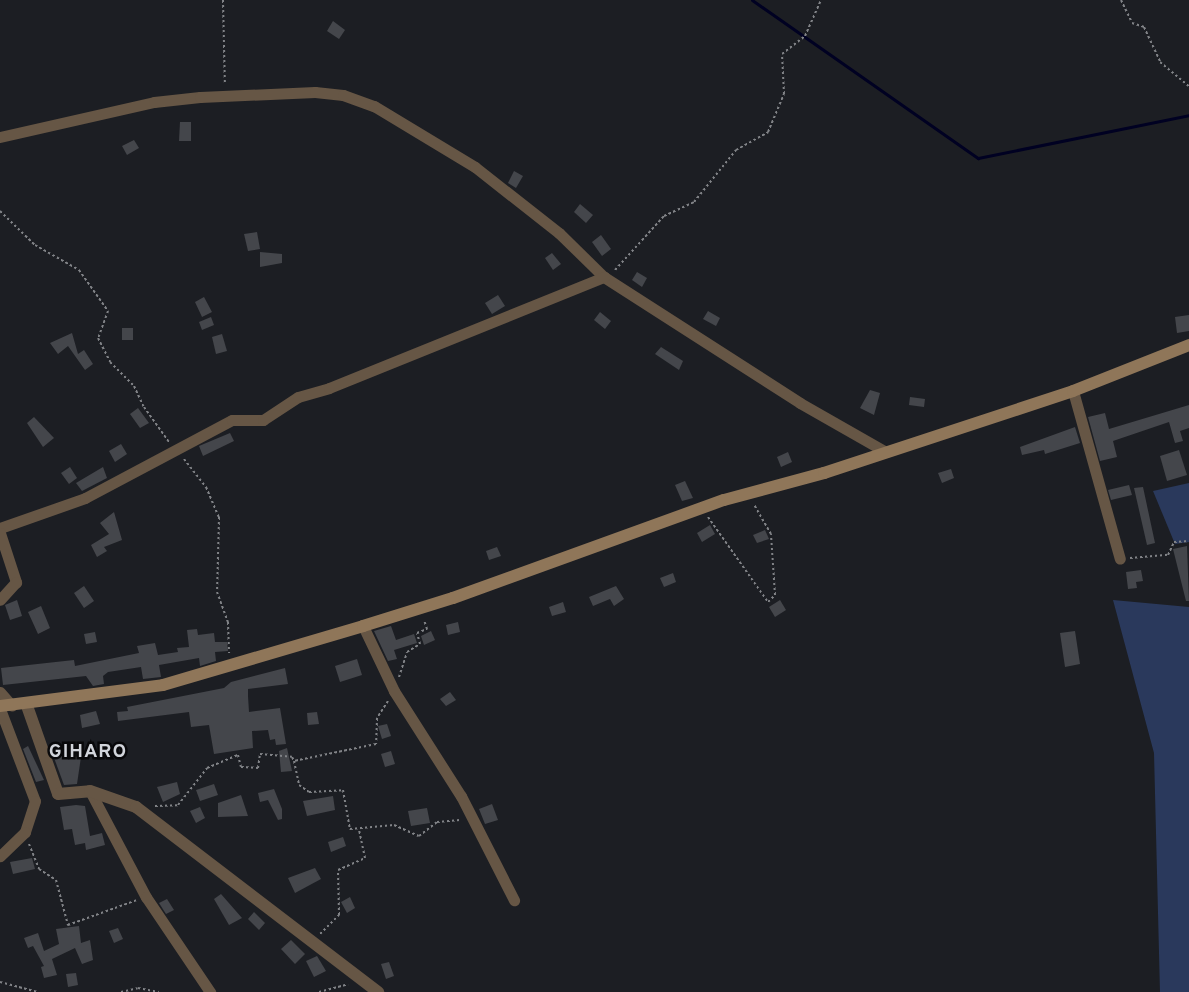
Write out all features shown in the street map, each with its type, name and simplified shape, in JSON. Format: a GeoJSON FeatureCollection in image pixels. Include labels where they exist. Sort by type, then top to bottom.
{"type":"FeatureCollection","features":[{"type":"Feature","properties":{"kind":"main road"},"geometry":{"type":"LineString","coordinates":[[4,707],[163,685],[231,662],[363,626],[702,508],[886,452],[1073,391],[1189,345]]}},
{"type":"Feature","properties":{"kind":"street"},"geometry":{"type":"LineString","coordinates":[[0,137],[154,102],[225,95],[315,92],[342,95],[374,106],[475,166],[559,234],[604,277],[800,403],[886,452]]}},
{"type":"Feature","properties":{"kind":"street"},"geometry":{"type":"LineString","coordinates":[[0,528],[85,498],[232,420],[263,420],[298,397],[329,388],[604,277]]}},
{"type":"Feature","properties":{"kind":"street"},"geometry":{"type":"LineString","coordinates":[[1073,391],[1120,559]]}},
{"type":"Feature","properties":{"kind":"street"},"geometry":{"type":"LineString","coordinates":[[0,533],[16,582],[0,600]]}},
{"type":"Feature","properties":{"kind":"street"},"geometry":{"type":"LineString","coordinates":[[363,626],[394,691],[461,796],[470,820],[514,900]]}},
{"type":"Feature","properties":{"kind":"street"},"geometry":{"type":"LineString","coordinates":[[0,692],[35,801],[25,832],[0,856]]}},
{"type":"Feature","properties":{"kind":"street"},"geometry":{"type":"LineString","coordinates":[[26,703],[58,794],[90,791],[136,807],[378,992]]}},
{"type":"Feature","properties":{"kind":"street"},"geometry":{"type":"LineString","coordinates":[[90,791],[146,897],[210,992]]}},
{"type":"Feature","properties":{"kind":"path"},"geometry":{"type":"LineString","coordinates":[[223,0],[225,95]]}},
{"type":"Feature","properties":{"kind":"path"},"geometry":{"type":"LineString","coordinates":[[604,277],[610,278],[664,216],[694,202],[736,150],[768,132],[784,94],[782,54],[805,36],[821,0]]}},
{"type":"Feature","properties":{"kind":"path"},"geometry":{"type":"LineString","coordinates":[[1121,0],[1132,23],[1144,27],[1160,62],[1189,86]]}},
{"type":"Feature","properties":{"kind":"path"},"geometry":{"type":"LineString","coordinates":[[0,210],[35,245],[78,270],[108,311],[98,338],[110,362],[134,386],[156,427],[206,487],[219,517],[217,592],[228,622],[231,662]]}},
{"type":"Feature","properties":{"kind":"path"},"geometry":{"type":"LineString","coordinates":[[702,508],[768,602],[775,595],[770,534],[748,493]]}},
{"type":"Feature","properties":{"kind":"path"},"geometry":{"type":"LineString","coordinates":[[1120,559],[1168,555],[1174,542],[1189,541]]}},
{"type":"Feature","properties":{"kind":"path"},"geometry":{"type":"LineString","coordinates":[[294,761],[376,744],[377,718],[394,691],[407,652],[420,644],[417,633],[427,629],[419,608]]}},
{"type":"Feature","properties":{"kind":"path"},"geometry":{"type":"LineString","coordinates":[[136,807],[178,805],[207,768],[238,755],[242,767],[258,768],[260,754],[292,757],[299,785],[309,792],[343,790],[350,828],[359,830],[394,825],[419,836],[437,822],[470,820]]}},
{"type":"Feature","properties":{"kind":"path"},"geometry":{"type":"LineString","coordinates":[[313,942],[338,914],[338,870],[365,858],[359,830]]}},
{"type":"Feature","properties":{"kind":"path"},"geometry":{"type":"LineString","coordinates":[[25,832],[39,869],[56,880],[68,925],[146,897]]}},
{"type":"Feature","properties":{"kind":"path"},"geometry":{"type":"LineString","coordinates":[[319,992],[363,980]]}},
{"type":"Feature","properties":{"kind":"path"},"geometry":{"type":"LineString","coordinates":[[0,982],[37,992]]}},
{"type":"Feature","properties":{"kind":"path"},"geometry":{"type":"LineString","coordinates":[[122,992],[138,988],[159,992]]}},
{"type":"Feature","properties":{"kind":"shaded area"},"geometry":{"type":"Polygon","coordinates":[[[1189,483],[1189,542],[1175,544],[1153,491],[1189,483]]]}},
{"type":"Feature","properties":{"kind":"shaded area"},"geometry":{"type":"Polygon","coordinates":[[[1113,600],[1189,607],[1189,992],[1160,992],[1154,753],[1113,600]]]}},
{"type":"Feature","properties":{"kind":"building"},"geometry":{"type":"Polygon","coordinates":[[[333,21],[345,30],[339,39],[327,31],[333,21]]]}},
{"type":"Feature","properties":{"kind":"building"},"geometry":{"type":"Polygon","coordinates":[[[180,122],[191,122],[191,141],[179,141],[180,122]]]}},
{"type":"Feature","properties":{"kind":"building"},"geometry":{"type":"Polygon","coordinates":[[[134,140],[139,148],[127,155],[122,146],[134,140]]]}},
{"type":"Feature","properties":{"kind":"building"},"geometry":{"type":"Polygon","coordinates":[[[514,171],[523,176],[516,188],[508,183],[514,171]]]}},
{"type":"Feature","properties":{"kind":"building"},"geometry":{"type":"Polygon","coordinates":[[[580,204],[593,215],[586,223],[574,212],[580,204]]]}},
{"type":"Feature","properties":{"kind":"building"},"geometry":{"type":"Polygon","coordinates":[[[257,232],[260,249],[248,251],[244,234],[257,232]]]}},
{"type":"Feature","properties":{"kind":"building"},"geometry":{"type":"Polygon","coordinates":[[[601,235],[611,249],[602,256],[592,242],[601,235]]]}},
{"type":"Feature","properties":{"kind":"building"},"geometry":{"type":"Polygon","coordinates":[[[260,252],[282,254],[282,263],[260,267],[260,252]]]}},
{"type":"Feature","properties":{"kind":"building"},"geometry":{"type":"Polygon","coordinates":[[[552,253],[561,264],[553,270],[545,258],[552,253]]]}},
{"type":"Feature","properties":{"kind":"building"},"geometry":{"type":"Polygon","coordinates":[[[637,272],[647,278],[642,287],[632,280],[637,272]]]}},
{"type":"Feature","properties":{"kind":"building"},"geometry":{"type":"Polygon","coordinates":[[[498,295],[505,306],[492,314],[485,303],[498,295]]]}},
{"type":"Feature","properties":{"kind":"building"},"geometry":{"type":"Polygon","coordinates":[[[204,297],[212,312],[202,317],[195,302],[204,297]]]}},
{"type":"Feature","properties":{"kind":"building"},"geometry":{"type":"Polygon","coordinates":[[[708,311],[720,318],[716,326],[703,319],[708,311]]]}},
{"type":"Feature","properties":{"kind":"building"},"geometry":{"type":"Polygon","coordinates":[[[600,312],[611,321],[605,329],[594,320],[600,312]]]}},
{"type":"Feature","properties":{"kind":"building"},"geometry":{"type":"Polygon","coordinates":[[[1189,315],[1189,331],[1177,333],[1175,317],[1189,315]]]}},
{"type":"Feature","properties":{"kind":"building"},"geometry":{"type":"Polygon","coordinates":[[[211,317],[214,325],[202,330],[199,322],[211,317]]]}},
{"type":"Feature","properties":{"kind":"building"},"geometry":{"type":"Polygon","coordinates":[[[122,328],[133,328],[133,340],[122,340],[122,328]]]}},
{"type":"Feature","properties":{"kind":"building"},"geometry":{"type":"Polygon","coordinates":[[[72,333],[78,354],[84,350],[93,364],[85,370],[68,346],[58,354],[50,343],[72,333]]]}},
{"type":"Feature","properties":{"kind":"building"},"geometry":{"type":"Polygon","coordinates":[[[222,334],[227,351],[216,354],[212,337],[222,334]]]}},
{"type":"Feature","properties":{"kind":"building"},"geometry":{"type":"Polygon","coordinates":[[[661,347],[683,361],[679,370],[655,354],[661,347]]]}},
{"type":"Feature","properties":{"kind":"building"},"geometry":{"type":"Polygon","coordinates":[[[870,390],[880,393],[874,415],[860,408],[870,390]]]}},
{"type":"Feature","properties":{"kind":"building"},"geometry":{"type":"Polygon","coordinates":[[[910,397],[925,399],[924,407],[909,405],[910,397]]]}},
{"type":"Feature","properties":{"kind":"building"},"geometry":{"type":"Polygon","coordinates":[[[1189,405],[1189,428],[1180,431],[1183,441],[1175,443],[1169,422],[1113,441],[1117,457],[1100,461],[1088,417],[1105,413],[1109,429],[1189,405]]]}},
{"type":"Feature","properties":{"kind":"building"},"geometry":{"type":"Polygon","coordinates":[[[138,408],[149,423],[140,428],[130,414],[138,408]]]}},
{"type":"Feature","properties":{"kind":"building"},"geometry":{"type":"Polygon","coordinates":[[[34,417],[54,438],[43,447],[27,423],[34,417]]]}},
{"type":"Feature","properties":{"kind":"building"},"geometry":{"type":"Polygon","coordinates":[[[1075,427],[1080,443],[1045,454],[1044,450],[1022,455],[1020,447],[1075,427]]]}},
{"type":"Feature","properties":{"kind":"building"},"geometry":{"type":"Polygon","coordinates":[[[230,433],[234,441],[203,456],[199,446],[230,433]]]}},
{"type":"Feature","properties":{"kind":"building"},"geometry":{"type":"Polygon","coordinates":[[[121,444],[127,454],[115,462],[109,451],[121,444]]]}},
{"type":"Feature","properties":{"kind":"building"},"geometry":{"type":"Polygon","coordinates":[[[1179,450],[1187,475],[1167,481],[1160,456],[1179,450]]]}},
{"type":"Feature","properties":{"kind":"building"},"geometry":{"type":"Polygon","coordinates":[[[788,452],[792,462],[781,467],[777,457],[788,452]]]}},
{"type":"Feature","properties":{"kind":"building"},"geometry":{"type":"Polygon","coordinates":[[[70,467],[77,478],[69,484],[61,473],[70,467]]]}},
{"type":"Feature","properties":{"kind":"building"},"geometry":{"type":"Polygon","coordinates":[[[103,467],[107,478],[82,491],[76,483],[103,467]]]}},
{"type":"Feature","properties":{"kind":"building"},"geometry":{"type":"Polygon","coordinates":[[[951,469],[954,478],[942,483],[938,473],[951,469]]]}},
{"type":"Feature","properties":{"kind":"building"},"geometry":{"type":"Polygon","coordinates":[[[685,481],[693,498],[682,501],[675,485],[685,481]]]}},
{"type":"Feature","properties":{"kind":"building"},"geometry":{"type":"Polygon","coordinates":[[[1129,485],[1132,495],[1111,500],[1108,490],[1129,485]]]}},
{"type":"Feature","properties":{"kind":"building"},"geometry":{"type":"Polygon","coordinates":[[[1143,487],[1155,543],[1147,545],[1134,488],[1143,487]]]}},
{"type":"Feature","properties":{"kind":"building"},"geometry":{"type":"Polygon","coordinates":[[[114,512],[122,540],[104,547],[107,551],[97,557],[91,545],[109,534],[100,523],[114,512]]]}},
{"type":"Feature","properties":{"kind":"building"},"geometry":{"type":"Polygon","coordinates":[[[710,525],[715,534],[702,542],[697,533],[710,525]]]}},
{"type":"Feature","properties":{"kind":"building"},"geometry":{"type":"Polygon","coordinates":[[[765,530],[769,539],[757,543],[753,535],[765,530]]]}},
{"type":"Feature","properties":{"kind":"building"},"geometry":{"type":"Polygon","coordinates":[[[1187,546],[1189,601],[1186,601],[1173,549],[1187,546]]]}},
{"type":"Feature","properties":{"kind":"building"},"geometry":{"type":"Polygon","coordinates":[[[497,547],[501,556],[489,560],[486,551],[497,547]]]}},
{"type":"Feature","properties":{"kind":"building"},"geometry":{"type":"Polygon","coordinates":[[[1141,570],[1143,581],[1136,582],[1137,588],[1128,589],[1126,572],[1141,570]]]}},
{"type":"Feature","properties":{"kind":"building"},"geometry":{"type":"Polygon","coordinates":[[[673,573],[676,582],[664,587],[660,578],[673,573]]]}},
{"type":"Feature","properties":{"kind":"building"},"geometry":{"type":"Polygon","coordinates":[[[84,586],[94,601],[84,608],[74,593],[84,586]]]}},
{"type":"Feature","properties":{"kind":"building"},"geometry":{"type":"Polygon","coordinates":[[[616,586],[624,599],[614,606],[610,599],[593,606],[589,597],[616,586]]]}},
{"type":"Feature","properties":{"kind":"building"},"geometry":{"type":"Polygon","coordinates":[[[17,600],[22,616],[10,620],[5,605],[17,600]]]}},
{"type":"Feature","properties":{"kind":"building"},"geometry":{"type":"Polygon","coordinates":[[[780,600],[786,610],[775,617],[769,607],[780,600]]]}},
{"type":"Feature","properties":{"kind":"building"},"geometry":{"type":"Polygon","coordinates":[[[563,602],[566,612],[552,616],[549,607],[563,602]]]}},
{"type":"Feature","properties":{"kind":"building"},"geometry":{"type":"Polygon","coordinates":[[[41,606],[50,628],[38,634],[28,612],[41,606]]]}},
{"type":"Feature","properties":{"kind":"building"},"geometry":{"type":"Polygon","coordinates":[[[458,622],[460,632],[448,635],[446,625],[458,622]]]}},
{"type":"Feature","properties":{"kind":"building"},"geometry":{"type":"Polygon","coordinates":[[[391,626],[396,640],[414,634],[417,643],[394,650],[397,659],[388,661],[374,631],[391,626]]]}},
{"type":"Feature","properties":{"kind":"building"},"geometry":{"type":"Polygon","coordinates":[[[197,629],[198,635],[214,633],[215,642],[227,642],[228,651],[215,652],[216,661],[200,666],[199,658],[159,665],[161,677],[143,679],[141,667],[108,672],[103,676],[104,684],[93,686],[86,676],[3,685],[1,668],[74,660],[75,666],[139,653],[137,646],[155,643],[158,655],[178,652],[177,648],[189,647],[187,630],[197,629]]]}},
{"type":"Feature","properties":{"kind":"building"},"geometry":{"type":"Polygon","coordinates":[[[431,631],[435,640],[424,645],[421,636],[431,631]]]}},
{"type":"Feature","properties":{"kind":"building"},"geometry":{"type":"Polygon","coordinates":[[[1075,631],[1080,664],[1065,667],[1060,633],[1075,631]]]}},
{"type":"Feature","properties":{"kind":"building"},"geometry":{"type":"Polygon","coordinates":[[[95,632],[97,642],[86,644],[84,634],[95,632]]]}},
{"type":"Feature","properties":{"kind":"building"},"geometry":{"type":"Polygon","coordinates":[[[357,659],[362,675],[340,682],[335,666],[357,659]]]}},
{"type":"Feature","properties":{"kind":"building"},"geometry":{"type":"Polygon","coordinates":[[[285,668],[288,684],[248,689],[248,696],[249,712],[280,708],[286,744],[276,745],[275,739],[270,740],[268,730],[252,731],[253,748],[214,754],[209,725],[191,727],[189,712],[118,721],[117,712],[128,711],[127,707],[224,688],[231,682],[285,668]]]}},
{"type":"Feature","properties":{"kind":"building"},"geometry":{"type":"Polygon","coordinates":[[[450,692],[456,700],[446,706],[440,699],[450,692]]]}},
{"type":"Feature","properties":{"kind":"building"},"geometry":{"type":"Polygon","coordinates":[[[96,711],[100,724],[82,728],[80,715],[96,711]]]}},
{"type":"Feature","properties":{"kind":"building"},"geometry":{"type":"Polygon","coordinates":[[[317,712],[319,724],[308,725],[307,713],[317,712]]]}},
{"type":"Feature","properties":{"kind":"building"},"geometry":{"type":"Polygon","coordinates":[[[387,724],[391,736],[382,739],[378,726],[387,724]]]}},
{"type":"Feature","properties":{"kind":"building"},"geometry":{"type":"Polygon","coordinates":[[[28,746],[44,780],[36,782],[23,749],[28,746]]]}},
{"type":"Feature","properties":{"kind":"building"},"geometry":{"type":"Polygon","coordinates":[[[287,748],[292,771],[281,772],[279,751],[287,748]]]}},
{"type":"Feature","properties":{"kind":"building"},"geometry":{"type":"Polygon","coordinates":[[[391,751],[395,764],[385,767],[381,754],[391,751]]]}},
{"type":"Feature","properties":{"kind":"building"},"geometry":{"type":"Polygon","coordinates":[[[53,755],[81,757],[77,784],[64,785],[53,755]]]}},
{"type":"Feature","properties":{"kind":"building"},"geometry":{"type":"Polygon","coordinates":[[[177,782],[180,794],[163,802],[157,787],[177,782]]]}},
{"type":"Feature","properties":{"kind":"building"},"geometry":{"type":"Polygon","coordinates":[[[214,784],[218,795],[200,801],[196,790],[214,784]]]}},
{"type":"Feature","properties":{"kind":"building"},"geometry":{"type":"Polygon","coordinates":[[[274,789],[282,809],[282,819],[278,820],[268,800],[260,802],[258,793],[274,789]]]}},
{"type":"Feature","properties":{"kind":"building"},"geometry":{"type":"Polygon","coordinates":[[[241,795],[248,816],[218,817],[218,803],[241,795]]]}},
{"type":"Feature","properties":{"kind":"building"},"geometry":{"type":"Polygon","coordinates":[[[333,796],[335,810],[307,816],[303,801],[333,796]]]}},
{"type":"Feature","properties":{"kind":"building"},"geometry":{"type":"Polygon","coordinates":[[[492,804],[498,820],[485,824],[479,809],[492,804]]]}},
{"type":"Feature","properties":{"kind":"building"},"geometry":{"type":"Polygon","coordinates":[[[85,806],[90,836],[102,833],[105,845],[86,850],[85,843],[75,845],[72,829],[64,830],[60,807],[85,806]]]}},
{"type":"Feature","properties":{"kind":"building"},"geometry":{"type":"Polygon","coordinates":[[[200,807],[205,818],[196,823],[190,811],[200,807]]]}},
{"type":"Feature","properties":{"kind":"building"},"geometry":{"type":"Polygon","coordinates":[[[427,808],[430,823],[411,826],[408,811],[427,808]]]}},
{"type":"Feature","properties":{"kind":"building"},"geometry":{"type":"Polygon","coordinates":[[[343,837],[346,846],[331,852],[328,842],[343,837]]]}},
{"type":"Feature","properties":{"kind":"building"},"geometry":{"type":"Polygon","coordinates":[[[32,858],[35,869],[13,874],[10,862],[32,858]]]}},
{"type":"Feature","properties":{"kind":"building"},"geometry":{"type":"Polygon","coordinates":[[[315,868],[321,879],[295,893],[288,878],[315,868]]]}},
{"type":"Feature","properties":{"kind":"building"},"geometry":{"type":"Polygon","coordinates":[[[221,894],[242,918],[229,925],[214,899],[221,894]]]}},
{"type":"Feature","properties":{"kind":"building"},"geometry":{"type":"Polygon","coordinates":[[[350,897],[355,908],[347,913],[341,902],[350,897]]]}},
{"type":"Feature","properties":{"kind":"building"},"geometry":{"type":"Polygon","coordinates":[[[167,899],[174,910],[166,914],[159,903],[167,899]]]}},
{"type":"Feature","properties":{"kind":"building"},"geometry":{"type":"Polygon","coordinates":[[[254,912],[265,923],[259,930],[248,919],[254,912]]]}},
{"type":"Feature","properties":{"kind":"building"},"geometry":{"type":"Polygon","coordinates":[[[79,926],[81,943],[90,940],[93,960],[82,964],[75,948],[52,959],[57,975],[44,978],[41,967],[44,966],[33,946],[28,948],[24,938],[38,933],[44,951],[59,944],[56,929],[79,926]]]}},
{"type":"Feature","properties":{"kind":"building"},"geometry":{"type":"Polygon","coordinates":[[[118,928],[123,939],[114,943],[109,931],[118,928]]]}},
{"type":"Feature","properties":{"kind":"building"},"geometry":{"type":"Polygon","coordinates":[[[291,940],[305,954],[295,964],[281,949],[291,940]]]}},
{"type":"Feature","properties":{"kind":"building"},"geometry":{"type":"Polygon","coordinates":[[[317,956],[326,971],[314,977],[306,961],[317,956]]]}},
{"type":"Feature","properties":{"kind":"building"},"geometry":{"type":"Polygon","coordinates":[[[389,962],[394,976],[386,979],[381,964],[389,962]]]}},
{"type":"Feature","properties":{"kind":"building"},"geometry":{"type":"Polygon","coordinates":[[[76,973],[78,985],[68,987],[66,974],[76,973]]]}},
{"type":"Feature","properties":{"kind":"waterway"},"geometry":{"type":"LineString","coordinates":[[752,0],[978,158],[1189,115]]}},
{"type":"Feature","properties":{"kind":"district","name":"GIHARO"},"geometry":{"type":"Point","coordinates":[88,753]}}]}
